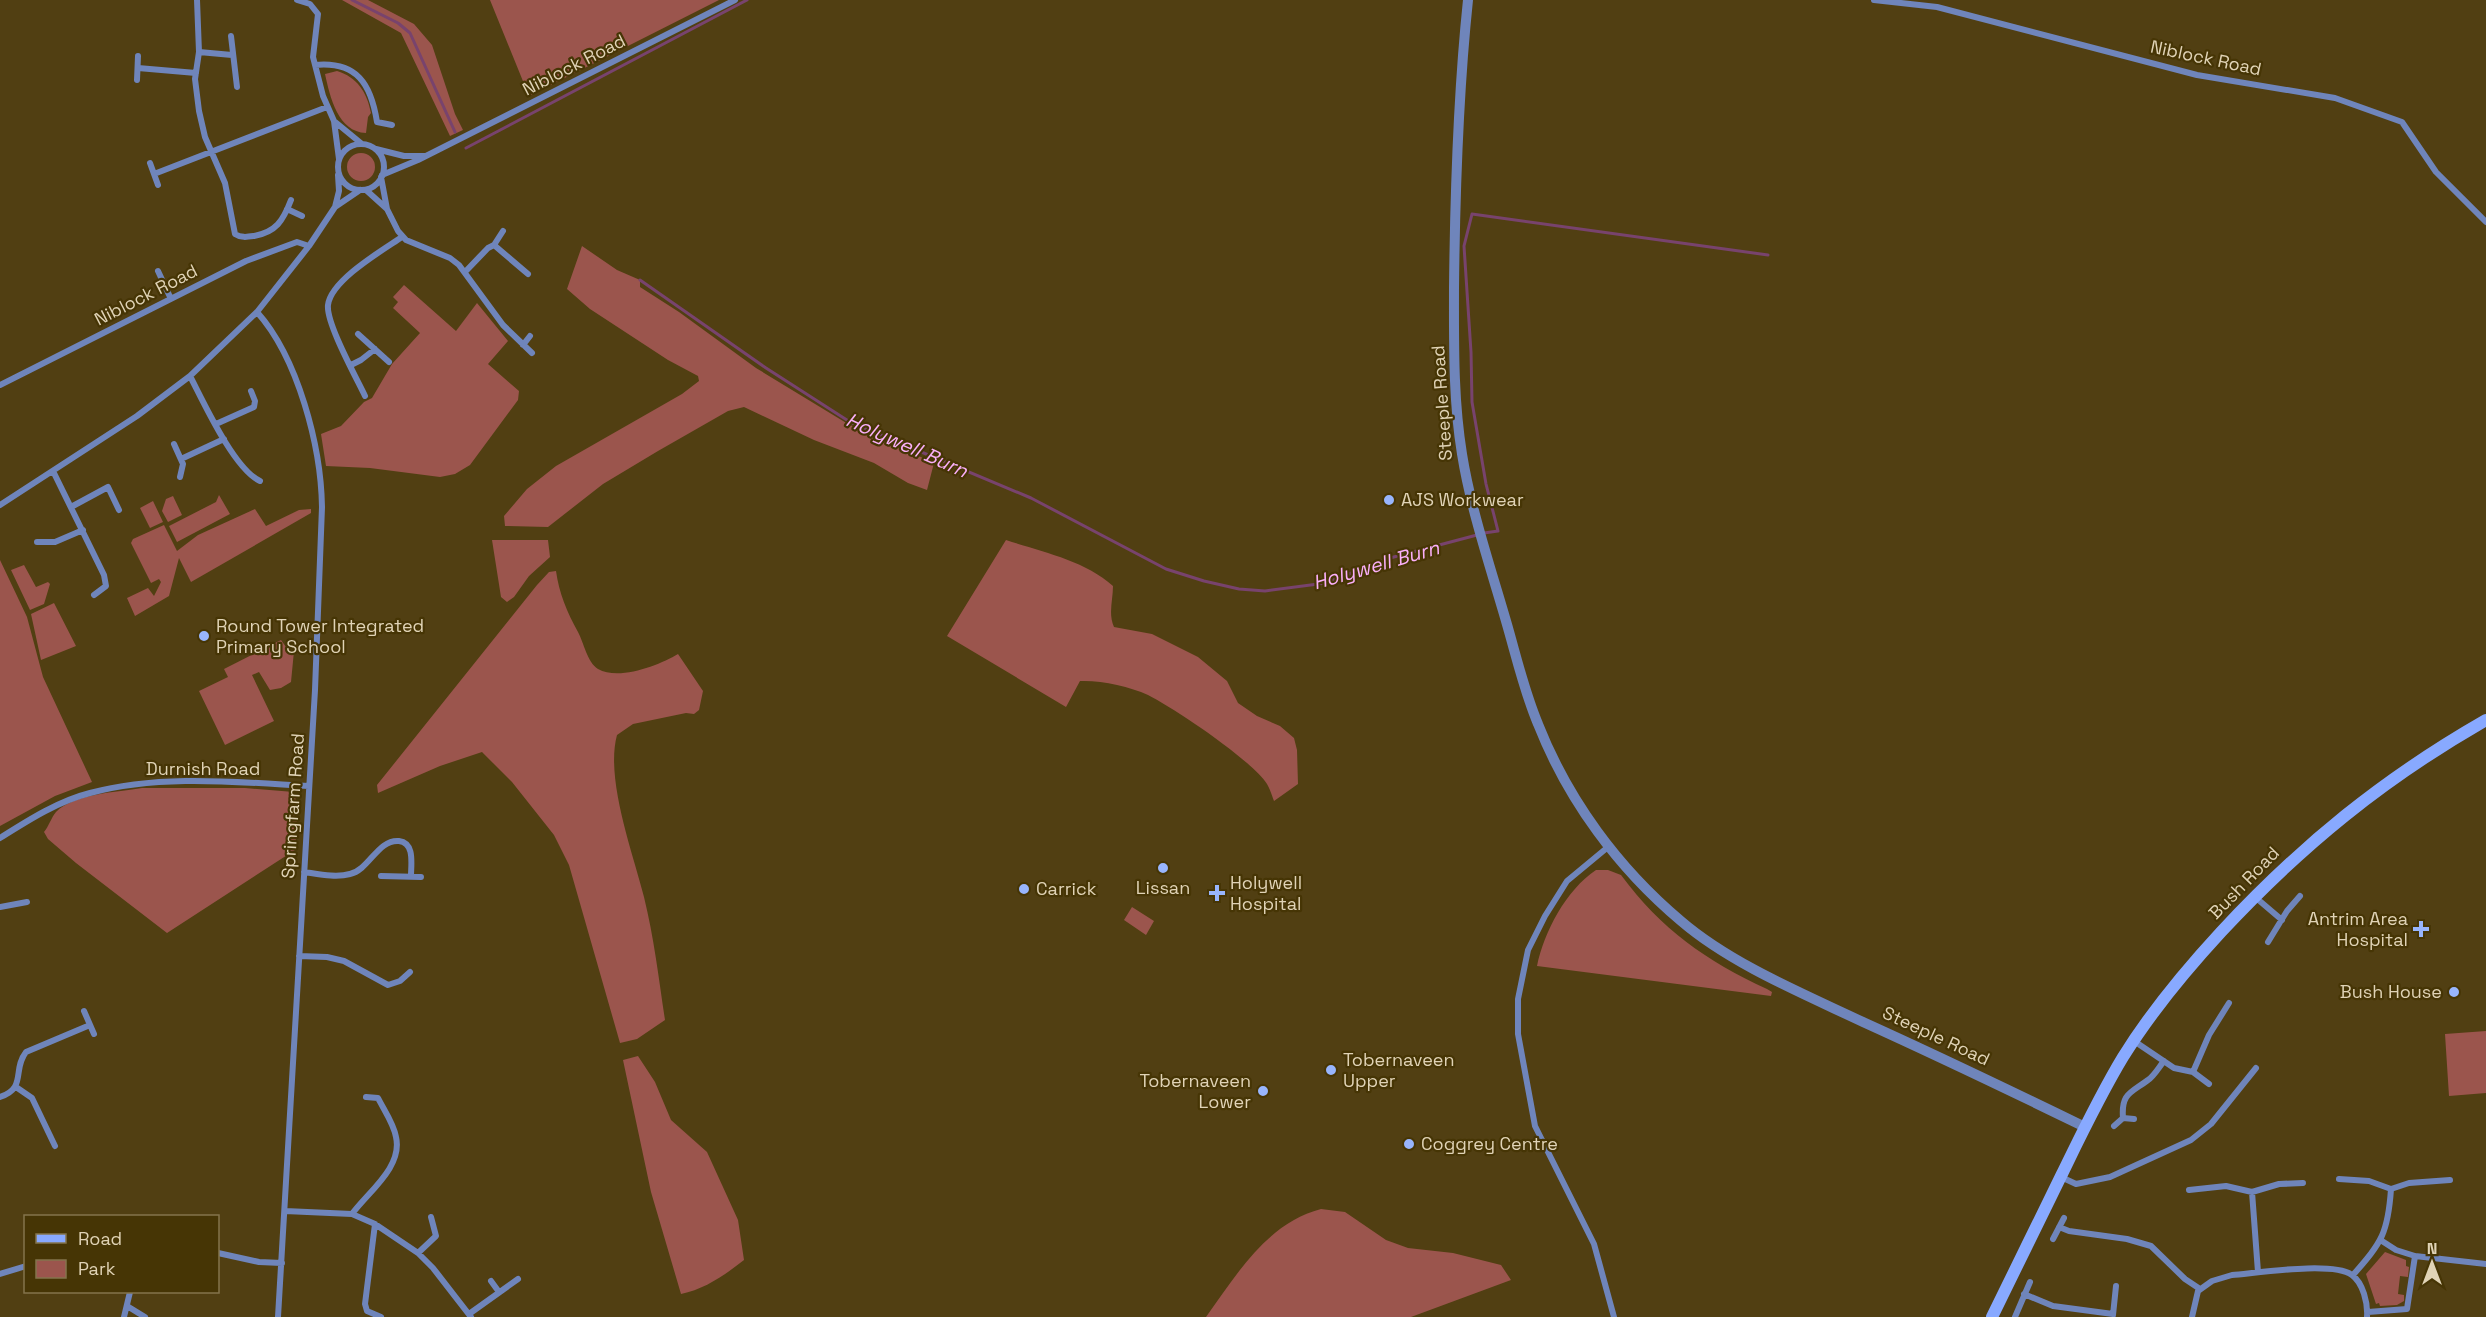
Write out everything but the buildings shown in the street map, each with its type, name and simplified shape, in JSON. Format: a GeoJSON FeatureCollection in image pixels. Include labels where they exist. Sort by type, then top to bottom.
{"type":"FeatureCollection","features":[{"type":"Feature","properties":{"kind":"main road","name":"Bush Road"},"geometry":{"type":"LineString","coordinates":[[2085,1126],[2134,1041],[2182,976],[2254,896],[2291,860],[2361,801],[2436,748],[2486,720]]}},
{"type":"Feature","properties":{"kind":"main road"},"geometry":{"type":"LineString","coordinates":[[1992,1317],[2085,1126]]}},
{"type":"Feature","properties":{"kind":"street"},"geometry":{"type":"LineString","coordinates":[[197,0],[199,52],[196,73],[200,118],[211,152],[225,183],[235,234],[241,237],[273,231],[280,223],[291,200]]}},
{"type":"Feature","properties":{"kind":"street"},"geometry":{"type":"LineString","coordinates":[[0,505],[137,416],[190,376],[257,312],[309,246],[335,207],[339,191],[339,159],[334,121],[327,107],[315,65],[314,39],[318,14],[310,4],[297,0]]}},
{"type":"Feature","properties":{"kind":"street","name":"Niblock Road"},"geometry":{"type":"LineString","coordinates":[[382,176],[735,0]]}},
{"type":"Feature","properties":{"kind":"street","name":"Steeple Road"},"geometry":{"type":"LineString","coordinates":[[1468,0],[1455,229],[1455,388],[1462,458],[1480,532],[1539,727],[1557,765],[1582,810],[1608,847],[1681,921],[1761,972],[2085,1126]]}},
{"type":"Feature","properties":{"kind":"street","name":"Niblock Road"},"geometry":{"type":"LineString","coordinates":[[1875,0],[1937,7],[2198,75],[2335,98],[2402,122],[2436,172],[2486,222]]}},
{"type":"Feature","properties":{"kind":"street"},"geometry":{"type":"LineString","coordinates":[[231,36],[237,87]]}},
{"type":"Feature","properties":{"kind":"street"},"geometry":{"type":"LineString","coordinates":[[199,52],[232,55]]}},
{"type":"Feature","properties":{"kind":"street"},"geometry":{"type":"LineString","coordinates":[[137,80],[138,56]]}},
{"type":"Feature","properties":{"kind":"street"},"geometry":{"type":"LineString","coordinates":[[315,65],[338,65],[355,73],[369,90],[377,122],[392,124]]}},
{"type":"Feature","properties":{"kind":"street"},"geometry":{"type":"LineString","coordinates":[[138,68],[196,73]]}},
{"type":"Feature","properties":{"kind":"street"},"geometry":{"type":"LineString","coordinates":[[154,174],[327,107]]}},
{"type":"Feature","properties":{"kind":"street"},"geometry":{"type":"LineString","coordinates":[[334,121],[362,144],[375,149],[404,156],[426,156]]}},
{"type":"Feature","properties":{"kind":"street"},"geometry":{"type":"LineString","coordinates":[[339,159],[348,148],[362,144]]}},
{"type":"Feature","properties":{"kind":"street"},"geometry":{"type":"LineString","coordinates":[[375,149],[383,162],[382,176],[387,209],[402,237],[411,243],[450,258],[465,272],[503,325],[532,353]]}},
{"type":"Feature","properties":{"kind":"street"},"geometry":{"type":"LineString","coordinates":[[150,163],[158,185]]}},
{"type":"Feature","properties":{"kind":"street"},"geometry":{"type":"LineString","coordinates":[[339,173],[346,185],[363,190],[387,209]]}},
{"type":"Feature","properties":{"kind":"street"},"geometry":{"type":"LineString","coordinates":[[335,207],[376,184],[382,176]]}},
{"type":"Feature","properties":{"kind":"street"},"geometry":{"type":"LineString","coordinates":[[287,209],[303,216]]}},
{"type":"Feature","properties":{"kind":"street"},"geometry":{"type":"LineString","coordinates":[[465,272],[488,248],[494,245],[503,231]]}},
{"type":"Feature","properties":{"kind":"street"},"geometry":{"type":"LineString","coordinates":[[365,396],[330,320],[328,309],[330,299],[353,272],[402,237]]}},
{"type":"Feature","properties":{"kind":"street","name":"Niblock Road"},"geometry":{"type":"LineString","coordinates":[[0,385],[278,247],[297,242],[309,246]]}},
{"type":"Feature","properties":{"kind":"street"},"geometry":{"type":"LineString","coordinates":[[494,245],[528,274]]}},
{"type":"Feature","properties":{"kind":"street"},"geometry":{"type":"LineString","coordinates":[[158,271],[171,299]]}},
{"type":"Feature","properties":{"kind":"street","name":"Springfarm Road"},"geometry":{"type":"LineString","coordinates":[[257,312],[273,331],[303,398],[316,444],[322,483],[322,525],[309,786],[278,1317]]}},
{"type":"Feature","properties":{"kind":"street"},"geometry":{"type":"LineString","coordinates":[[358,333],[389,362]]}},
{"type":"Feature","properties":{"kind":"street"},"geometry":{"type":"LineString","coordinates":[[523,345],[530,336]]}},
{"type":"Feature","properties":{"kind":"street"},"geometry":{"type":"LineString","coordinates":[[351,365],[362,360],[375,349]]}},
{"type":"Feature","properties":{"kind":"street"},"geometry":{"type":"LineString","coordinates":[[190,376],[224,439],[246,472],[260,481]]}},
{"type":"Feature","properties":{"kind":"street"},"geometry":{"type":"LineString","coordinates":[[216,424],[254,407],[255,401],[250,391]]}},
{"type":"Feature","properties":{"kind":"street"},"geometry":{"type":"LineString","coordinates":[[181,459],[224,439]]}},
{"type":"Feature","properties":{"kind":"street"},"geometry":{"type":"LineString","coordinates":[[174,444],[183,464],[180,477]]}},
{"type":"Feature","properties":{"kind":"street"},"geometry":{"type":"LineString","coordinates":[[53,471],[83,530],[105,581],[103,590],[94,595]]}},
{"type":"Feature","properties":{"kind":"street"},"geometry":{"type":"LineString","coordinates":[[71,507],[108,487],[119,510]]}},
{"type":"Feature","properties":{"kind":"street"},"geometry":{"type":"LineString","coordinates":[[38,542],[55,542],[83,530]]}},
{"type":"Feature","properties":{"kind":"street","name":"Durnish Road"},"geometry":{"type":"LineString","coordinates":[[0,838],[64,803],[88,793],[116,787],[170,781],[309,786]]}},
{"type":"Feature","properties":{"kind":"street"},"geometry":{"type":"LineString","coordinates":[[303,872],[350,874],[362,867],[386,844],[396,841],[404,842],[409,848],[411,876]]}},
{"type":"Feature","properties":{"kind":"street"},"geometry":{"type":"LineString","coordinates":[[1608,847],[1568,881],[1545,916],[1528,950],[1518,999],[1518,1034],[1535,1126],[1594,1244],[1614,1317]]}},
{"type":"Feature","properties":{"kind":"street"},"geometry":{"type":"LineString","coordinates":[[381,876],[421,876]]}},
{"type":"Feature","properties":{"kind":"street"},"geometry":{"type":"LineString","coordinates":[[2254,896],[2282,920]]}},
{"type":"Feature","properties":{"kind":"street"},"geometry":{"type":"LineString","coordinates":[[2268,942],[2301,896]]}},
{"type":"Feature","properties":{"kind":"street"},"geometry":{"type":"LineString","coordinates":[[0,908],[27,902]]}},
{"type":"Feature","properties":{"kind":"street"},"geometry":{"type":"LineString","coordinates":[[299,956],[344,961],[388,985],[400,981],[410,972]]}},
{"type":"Feature","properties":{"kind":"street"},"geometry":{"type":"LineString","coordinates":[[2193,1072],[2209,1035],[2229,1003]]}},
{"type":"Feature","properties":{"kind":"street"},"geometry":{"type":"LineString","coordinates":[[84,1011],[94,1034]]}},
{"type":"Feature","properties":{"kind":"street"},"geometry":{"type":"LineString","coordinates":[[0,1097],[16,1087],[21,1061],[26,1052],[90,1025]]}},
{"type":"Feature","properties":{"kind":"street"},"geometry":{"type":"LineString","coordinates":[[2134,1041],[2174,1068],[2193,1072],[2209,1084]]}},
{"type":"Feature","properties":{"kind":"street"},"geometry":{"type":"LineString","coordinates":[[2114,1126],[2123,1118],[2124,1102],[2129,1091],[2149,1080],[2164,1061]]}},
{"type":"Feature","properties":{"kind":"street"},"geometry":{"type":"LineString","coordinates":[[2061,1176],[2076,1184],[2110,1178],[2191,1140],[2211,1124],[2256,1068]]}},
{"type":"Feature","properties":{"kind":"street"},"geometry":{"type":"LineString","coordinates":[[16,1087],[32,1098],[55,1146]]}},
{"type":"Feature","properties":{"kind":"street"},"geometry":{"type":"LineString","coordinates":[[352,1214],[394,1161],[397,1147],[394,1130],[378,1098],[366,1097]]}},
{"type":"Feature","properties":{"kind":"street"},"geometry":{"type":"LineString","coordinates":[[2123,1118],[2134,1119]]}},
{"type":"Feature","properties":{"kind":"street"},"geometry":{"type":"LineString","coordinates":[[2338,1179],[2369,1181],[2391,1189],[2409,1183],[2450,1180]]}},
{"type":"Feature","properties":{"kind":"street"},"geometry":{"type":"LineString","coordinates":[[2188,1190],[2226,1186],[2252,1192],[2279,1184],[2303,1183]]}},
{"type":"Feature","properties":{"kind":"street"},"geometry":{"type":"LineString","coordinates":[[2353,1275],[2382,1240],[2387,1227],[2391,1189]]}},
{"type":"Feature","properties":{"kind":"street"},"geometry":{"type":"LineString","coordinates":[[2252,1192],[2258,1272]]}},
{"type":"Feature","properties":{"kind":"street"},"geometry":{"type":"LineString","coordinates":[[285,1210],[352,1214],[375,1224],[418,1253],[433,1268],[470,1316],[498,1292],[519,1279]]}},
{"type":"Feature","properties":{"kind":"street"},"geometry":{"type":"LineString","coordinates":[[418,1253],[436,1236],[431,1217]]}},
{"type":"Feature","properties":{"kind":"street"},"geometry":{"type":"LineString","coordinates":[[2053,1239],[2064,1218]]}},
{"type":"Feature","properties":{"kind":"street"},"geometry":{"type":"LineString","coordinates":[[375,1224],[365,1304],[367,1311],[381,1317]]}},
{"type":"Feature","properties":{"kind":"street"},"geometry":{"type":"LineString","coordinates":[[2059,1227],[2069,1231],[2127,1239],[2151,1246],[2185,1279],[2200,1289]]}},
{"type":"Feature","properties":{"kind":"street"},"geometry":{"type":"LineString","coordinates":[[2382,1240],[2396,1250],[2415,1256],[2486,1264]]}},
{"type":"Feature","properties":{"kind":"street"},"geometry":{"type":"LineString","coordinates":[[219,1253],[259,1262],[282,1263]]}},
{"type":"Feature","properties":{"kind":"street"},"geometry":{"type":"LineString","coordinates":[[2192,1317],[2200,1289],[2226,1276],[2331,1268],[2344,1270],[2353,1275],[2363,1292],[2367,1315],[2408,1309],[2415,1256]]}},
{"type":"Feature","properties":{"kind":"street"},"geometry":{"type":"LineString","coordinates":[[0,1274],[24,1267]]}},
{"type":"Feature","properties":{"kind":"street"},"geometry":{"type":"LineString","coordinates":[[491,1281],[498,1292]]}},
{"type":"Feature","properties":{"kind":"street"},"geometry":{"type":"LineString","coordinates":[[2015,1317],[2030,1282]]}},
{"type":"Feature","properties":{"kind":"street"},"geometry":{"type":"LineString","coordinates":[[2024,1294],[2053,1305],[2113,1315],[2116,1286]]}},
{"type":"Feature","properties":{"kind":"street"},"geometry":{"type":"LineString","coordinates":[[124,1317],[130,1293]]}},
{"type":"Feature","properties":{"kind":"street"},"geometry":{"type":"LineString","coordinates":[[127,1306],[144,1317]]}},
{"type":"Feature","properties":{"kind":"green space"},"geometry":{"type":"Polygon","coordinates":[[[342,0],[368,0],[414,24],[432,45],[455,114],[463,130],[450,136],[401,33],[342,0]]]}},
{"type":"Feature","properties":{"kind":"green space"},"geometry":{"type":"Polygon","coordinates":[[[490,0],[719,0],[529,96],[490,0]]]}},
{"type":"Feature","properties":{"kind":"green space"},"geometry":{"type":"Polygon","coordinates":[[[337,71],[355,81],[367,98],[371,113],[368,117],[366,133],[348,127],[337,112],[325,74],[337,71]]]}},
{"type":"Feature","properties":{"kind":"green space"},"geometry":{"type":"Polygon","coordinates":[[[361,153],[371,157],[375,167],[371,177],[361,181],[351,177],[347,167],[351,157],[361,153]]]}},
{"type":"Feature","properties":{"kind":"green space"},"geometry":{"type":"Polygon","coordinates":[[[582,246],[617,270],[640,280],[640,287],[679,312],[756,368],[848,424],[934,463],[927,490],[908,483],[874,463],[814,440],[744,407],[728,411],[603,484],[548,527],[505,526],[504,516],[527,489],[556,466],[682,394],[699,381],[698,376],[668,360],[590,309],[567,289],[582,246]]]}},
{"type":"Feature","properties":{"kind":"green space"},"geometry":{"type":"Polygon","coordinates":[[[404,285],[456,331],[477,303],[508,341],[488,364],[519,391],[518,400],[470,465],[455,474],[440,477],[370,468],[326,466],[321,434],[341,426],[364,402],[372,398],[392,364],[420,333],[393,308],[398,302],[393,297],[404,285]]]}},
{"type":"Feature","properties":{"kind":"green space"},"geometry":{"type":"Polygon","coordinates":[[[219,495],[230,514],[177,542],[169,526],[216,502],[219,495]]]}},
{"type":"Feature","properties":{"kind":"green space"},"geometry":{"type":"Polygon","coordinates":[[[173,496],[182,515],[168,522],[162,511],[166,499],[173,496]]]}},
{"type":"Feature","properties":{"kind":"green space"},"geometry":{"type":"Polygon","coordinates":[[[153,501],[163,522],[150,528],[140,508],[153,501]]]}},
{"type":"Feature","properties":{"kind":"green space"},"geometry":{"type":"Polygon","coordinates":[[[255,509],[266,526],[299,510],[311,509],[311,513],[191,582],[179,558],[169,596],[135,616],[127,598],[148,588],[154,596],[161,582],[159,579],[151,583],[131,543],[133,539],[164,525],[177,551],[198,535],[255,509]]]}},
{"type":"Feature","properties":{"kind":"green space"},"geometry":{"type":"Polygon","coordinates":[[[492,540],[548,540],[550,557],[529,576],[514,597],[507,602],[501,597],[492,540]]]}},
{"type":"Feature","properties":{"kind":"green space"},"geometry":{"type":"Polygon","coordinates":[[[1006,540],[1076,563],[1102,577],[1113,586],[1111,612],[1114,627],[1152,634],[1198,657],[1227,681],[1238,703],[1257,716],[1280,726],[1294,738],[1297,750],[1298,784],[1274,801],[1267,784],[1246,762],[1176,711],[1148,695],[1114,684],[1080,681],[1066,707],[947,636],[1006,540]]]}},
{"type":"Feature","properties":{"kind":"green space"},"geometry":{"type":"Polygon","coordinates":[[[0,560],[27,617],[43,677],[92,782],[55,796],[0,826],[0,560]]]}},
{"type":"Feature","properties":{"kind":"green space"},"geometry":{"type":"Polygon","coordinates":[[[24,565],[36,587],[48,582],[50,584],[44,604],[30,610],[11,570],[24,565]]]}},
{"type":"Feature","properties":{"kind":"green space"},"geometry":{"type":"Polygon","coordinates":[[[556,571],[567,610],[594,666],[607,672],[628,672],[650,667],[678,654],[703,691],[699,710],[694,714],[686,713],[633,724],[617,735],[614,753],[617,794],[648,912],[665,1020],[637,1039],[620,1043],[569,865],[554,835],[512,782],[482,752],[440,766],[378,793],[377,785],[537,585],[549,572],[556,571]]]}},
{"type":"Feature","properties":{"kind":"green space"},"geometry":{"type":"Polygon","coordinates":[[[54,603],[76,646],[41,660],[31,614],[54,603]]]}},
{"type":"Feature","properties":{"kind":"green space"},"geometry":{"type":"Polygon","coordinates":[[[281,640],[286,647],[294,651],[291,682],[281,688],[270,690],[259,672],[252,675],[274,721],[225,745],[199,691],[228,677],[224,669],[281,640]]]}},
{"type":"Feature","properties":{"kind":"green space"},"geometry":{"type":"Polygon","coordinates":[[[142,788],[245,788],[294,792],[298,808],[295,850],[167,933],[76,863],[48,839],[44,832],[56,812],[73,801],[142,788]]]}},
{"type":"Feature","properties":{"kind":"green space"},"geometry":{"type":"Polygon","coordinates":[[[1596,870],[1608,870],[1621,875],[1652,912],[1686,942],[1724,967],[1772,992],[1771,996],[1537,966],[1545,939],[1558,913],[1575,889],[1596,870]]]}},
{"type":"Feature","properties":{"kind":"green space"},"geometry":{"type":"Polygon","coordinates":[[[1132,907],[1154,921],[1146,935],[1124,920],[1132,907]]]}},
{"type":"Feature","properties":{"kind":"green space"},"geometry":{"type":"Polygon","coordinates":[[[2486,1031],[2486,1093],[2449,1096],[2445,1034],[2486,1031]]]}},
{"type":"Feature","properties":{"kind":"green space"},"geometry":{"type":"Polygon","coordinates":[[[638,1056],[655,1082],[671,1120],[707,1152],[738,1220],[744,1260],[714,1281],[681,1294],[651,1192],[623,1060],[638,1056]]]}},
{"type":"Feature","properties":{"kind":"green space"},"geometry":{"type":"Polygon","coordinates":[[[1321,1209],[1345,1212],[1386,1240],[1408,1248],[1453,1253],[1501,1265],[1511,1280],[1411,1317],[1206,1317],[1242,1268],[1269,1238],[1302,1216],[1321,1209]]]}},
{"type":"Feature","properties":{"kind":"green space"},"geometry":{"type":"Polygon","coordinates":[[[2385,1252],[2406,1260],[2406,1266],[2409,1267],[2408,1277],[2400,1276],[2398,1294],[2404,1295],[2404,1301],[2397,1305],[2380,1306],[2379,1303],[2376,1304],[2366,1274],[2385,1252]]]}},
{"type":"Feature","properties":{"kind":"waterway","name":"Holywell Burn"},"geometry":{"type":"LineString","coordinates":[[352,0],[398,23],[410,33],[455,132]]}},
{"type":"Feature","properties":{"kind":"waterway"},"geometry":{"type":"LineString","coordinates":[[466,148],[747,0]]}},
{"type":"Feature","properties":{"kind":"waterway","name":"Holywell Burn"},"geometry":{"type":"LineString","coordinates":[[1484,533],[1498,531],[1486,484],[1472,402],[1464,246],[1472,214],[1768,255]]}},
{"type":"Feature","properties":{"kind":"waterway","name":"Holywell Burn"},"geometry":{"type":"LineString","coordinates":[[640,280],[766,368],[850,422],[1031,498],[1166,569],[1204,581],[1239,589],[1265,591],[1326,583],[1390,558],[1477,535]]}},
{"type":"Feature","properties":{"kind":"place","name":"AJS Workwear"},"geometry":{"type":"Point","coordinates":[1389,500]}},
{"type":"Feature","properties":{"kind":"place","name":"Round Tower Integrated Primary School"},"geometry":{"type":"Point","coordinates":[204,636]}},
{"type":"Feature","properties":{"kind":"place","name":"Lissan"},"geometry":{"type":"Point","coordinates":[1163,868]}},
{"type":"Feature","properties":{"kind":"place","name":"Carrick"},"geometry":{"type":"Point","coordinates":[1024,889]}},
{"type":"Feature","properties":{"kind":"place","name":"Holywell Hospital"},"geometry":{"type":"Point","coordinates":[1217,893]}},
{"type":"Feature","properties":{"kind":"place","name":"Antrim Area Hospital"},"geometry":{"type":"Point","coordinates":[2421,929]}},
{"type":"Feature","properties":{"kind":"place","name":"Bush House"},"geometry":{"type":"Point","coordinates":[2454,992]}},
{"type":"Feature","properties":{"kind":"place","name":"Tobernaveen Upper"},"geometry":{"type":"Point","coordinates":[1331,1070]}},
{"type":"Feature","properties":{"kind":"place","name":"Tobernaveen Lower"},"geometry":{"type":"Point","coordinates":[1263,1091]}},
{"type":"Feature","properties":{"kind":"place","name":"Coggrey Centre"},"geometry":{"type":"Point","coordinates":[1409,1144]}}]}
